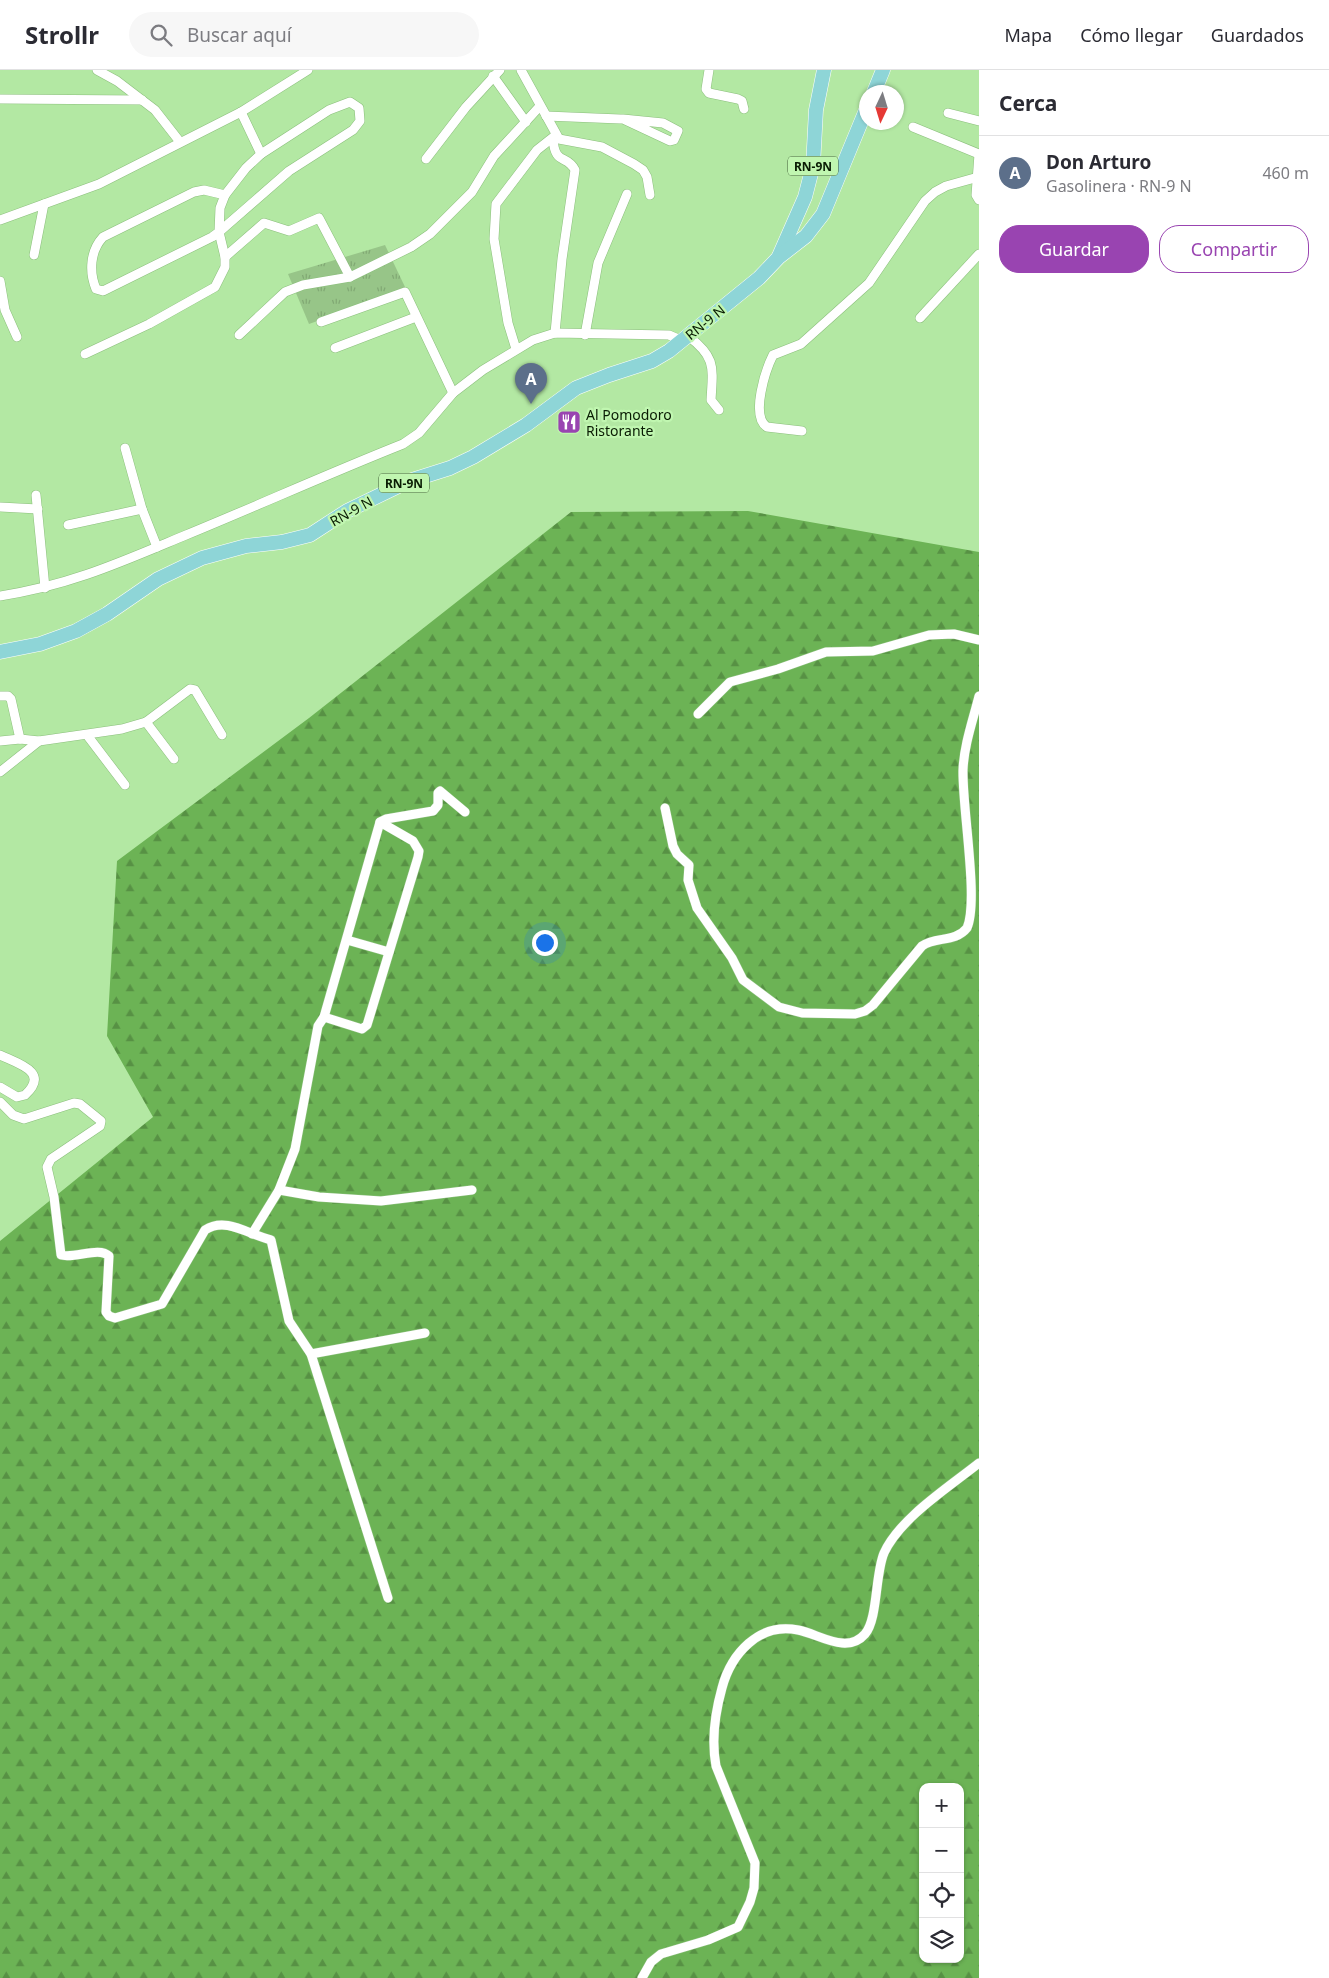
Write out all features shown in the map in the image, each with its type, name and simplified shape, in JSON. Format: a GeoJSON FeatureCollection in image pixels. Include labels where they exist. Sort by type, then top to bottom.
{"type":"FeatureCollection","features":[{"type":"Feature","properties":{"kind":"main road","name":"RN-9N"},"geometry":{"type":"LineString","coordinates":[[779,257],[805,197],[811,174],[815,153],[816,110],[824,70]]}},
{"type":"Feature","properties":{"kind":"main road"},"geometry":{"type":"LineString","coordinates":[[877,85],[883,70]]}},
{"type":"Feature","properties":{"kind":"main road","name":"RN-9N"},"geometry":{"type":"LineString","coordinates":[[779,257],[806,236],[823,214],[859,127]]}},
{"type":"Feature","properties":{"kind":"main road","name":"RN-9 N"},"geometry":{"type":"LineString","coordinates":[[0,652],[40,644],[76,631],[107,614],[158,579],[202,558],[246,546],[282,542],[310,535],[346,511],[409,481],[450,468],[473,457],[526,425],[576,388],[652,361],[685,338],[759,278],[779,257]]}},
{"type":"Feature","properties":{"kind":"street"},"geometry":{"type":"LineString","coordinates":[[97,70],[155,110],[180,142]]}},
{"type":"Feature","properties":{"kind":"street"},"geometry":{"type":"LineString","coordinates":[[0,220],[99,184],[241,112],[308,70]]}},
{"type":"Feature","properties":{"kind":"street"},"geometry":{"type":"LineString","coordinates":[[521,70],[555,137],[554,149],[558,158],[573,166],[575,170],[562,259],[555,333]]}},
{"type":"Feature","properties":{"kind":"street"},"geometry":{"type":"LineString","coordinates":[[709,70],[706,89],[709,93],[738,99],[742,101],[744,109]]}},
{"type":"Feature","properties":{"kind":"street"},"geometry":{"type":"LineString","coordinates":[[426,159],[497,73],[526,122]]}},
{"type":"Feature","properties":{"kind":"street"},"geometry":{"type":"LineString","coordinates":[[0,98],[142,100]]}},
{"type":"Feature","properties":{"kind":"street"},"geometry":{"type":"LineString","coordinates":[[85,354],[150,324],[216,287],[225,267],[225,256],[219,232],[220,208],[225,195],[246,168],[261,154],[329,110],[350,102],[359,108],[360,121],[353,130],[289,171],[219,232],[212,237],[111,288],[104,291],[96,289],[91,269],[96,245],[103,237],[194,192],[204,190],[225,195]]}},
{"type":"Feature","properties":{"kind":"street"},"geometry":{"type":"LineString","coordinates":[[239,334],[285,292],[303,285],[350,277],[411,247],[430,234],[472,192],[494,156],[540,106]]}},
{"type":"Feature","properties":{"kind":"street"},"geometry":{"type":"LineString","coordinates":[[241,112],[261,154]]}},
{"type":"Feature","properties":{"kind":"street"},"geometry":{"type":"LineString","coordinates":[[948,113],[979,121]]}},
{"type":"Feature","properties":{"kind":"street"},"geometry":{"type":"LineString","coordinates":[[546,116],[623,119],[663,123],[678,131],[674,140],[670,141],[623,119]]}},
{"type":"Feature","properties":{"kind":"street"},"geometry":{"type":"LineString","coordinates":[[913,128],[979,154],[976,195],[979,200]]}},
{"type":"Feature","properties":{"kind":"street"},"geometry":{"type":"LineString","coordinates":[[555,137],[602,147],[634,164],[643,170],[647,177],[650,195]]}},
{"type":"Feature","properties":{"kind":"street"},"geometry":{"type":"LineString","coordinates":[[516,349],[508,323],[494,239],[496,204],[537,150],[555,137]]}},
{"type":"Feature","properties":{"kind":"street"},"geometry":{"type":"LineString","coordinates":[[802,431],[767,427],[760,418],[762,380],[773,355],[801,344],[869,283],[925,201],[935,192],[978,177]]}},
{"type":"Feature","properties":{"kind":"street"},"geometry":{"type":"LineString","coordinates":[[585,335],[598,264],[627,194]]}},
{"type":"Feature","properties":{"kind":"street"},"geometry":{"type":"LineString","coordinates":[[34,255],[44,204]]}},
{"type":"Feature","properties":{"kind":"street"},"geometry":{"type":"LineString","coordinates":[[225,256],[260,225],[269,223],[289,231],[319,218],[350,277]]}},
{"type":"Feature","properties":{"kind":"street"},"geometry":{"type":"LineString","coordinates":[[920,318],[979,254]]}},
{"type":"Feature","properties":{"kind":"street"},"geometry":{"type":"LineString","coordinates":[[0,281],[5,310],[17,337]]}},
{"type":"Feature","properties":{"kind":"street"},"geometry":{"type":"LineString","coordinates":[[321,322],[404,292],[453,393]]}},
{"type":"Feature","properties":{"kind":"street"},"geometry":{"type":"LineString","coordinates":[[335,348],[416,317]]}},
{"type":"Feature","properties":{"kind":"street"},"geometry":{"type":"LineString","coordinates":[[0,596],[73,581],[403,444],[420,432],[453,393],[516,349],[555,333],[669,335],[685,338],[708,354],[712,376],[711,400],[719,410]]}},
{"type":"Feature","properties":{"kind":"street"},"geometry":{"type":"LineString","coordinates":[[125,448],[142,509],[157,547]]}},
{"type":"Feature","properties":{"kind":"street"},"geometry":{"type":"LineString","coordinates":[[36,495],[45,588]]}},
{"type":"Feature","properties":{"kind":"street"},"geometry":{"type":"LineString","coordinates":[[0,508],[38,509]]}},
{"type":"Feature","properties":{"kind":"street"},"geometry":{"type":"LineString","coordinates":[[68,526],[142,509]]}},
{"type":"Feature","properties":{"kind":"street"},"geometry":{"type":"LineString","coordinates":[[698,714],[730,682],[778,669],[826,652],[873,652],[929,635],[954,634],[979,640]]}},
{"type":"Feature","properties":{"kind":"street"},"geometry":{"type":"LineString","coordinates":[[0,741],[20,739],[39,741],[87,735],[146,722],[190,689],[195,690],[222,735]]}},
{"type":"Feature","properties":{"kind":"street"},"geometry":{"type":"LineString","coordinates":[[0,696],[8,696],[11,699],[20,739]]}},
{"type":"Feature","properties":{"kind":"street"},"geometry":{"type":"LineString","coordinates":[[665,808],[673,846],[677,854],[689,865],[688,880],[697,908],[732,958],[743,980],[779,1007],[802,1013],[854,1014],[865,1011],[873,1005],[922,946],[928,942],[955,937],[966,930],[977,905],[963,771],[979,696]]}},
{"type":"Feature","properties":{"kind":"street"},"geometry":{"type":"LineString","coordinates":[[146,722],[174,759]]}},
{"type":"Feature","properties":{"kind":"street"},"geometry":{"type":"LineString","coordinates":[[87,735],[125,785]]}},
{"type":"Feature","properties":{"kind":"street"},"geometry":{"type":"LineString","coordinates":[[0,772],[39,741]]}},
{"type":"Feature","properties":{"kind":"street"},"geometry":{"type":"LineString","coordinates":[[252,1234],[279,1190],[295,1149],[318,1026],[324,1017],[380,822],[386,819],[433,811],[438,805],[438,793],[440,791],[465,812]]}},
{"type":"Feature","properties":{"kind":"street"},"geometry":{"type":"LineString","coordinates":[[324,1017],[365,1028],[419,851],[413,841],[380,822]]}},
{"type":"Feature","properties":{"kind":"street"},"geometry":{"type":"LineString","coordinates":[[347,940],[389,952]]}},
{"type":"Feature","properties":{"kind":"street"},"geometry":{"type":"LineString","coordinates":[[0,1055],[29,1068],[34,1078],[34,1084],[25,1095],[18,1097],[0,1087]]}},
{"type":"Feature","properties":{"kind":"street"},"geometry":{"type":"LineString","coordinates":[[0,1102],[13,1115],[24,1118],[74,1103],[80,1104],[101,1121],[100,1126],[51,1159],[47,1167],[54,1198],[61,1256],[68,1257],[103,1252],[109,1256],[106,1312],[109,1316],[115,1318],[162,1304],[205,1230],[214,1225],[225,1224],[271,1240],[289,1320],[311,1354],[388,1598]]}},
{"type":"Feature","properties":{"kind":"street"},"geometry":{"type":"LineString","coordinates":[[279,1190],[319,1197],[381,1201],[472,1190]]}},
{"type":"Feature","properties":{"kind":"street"},"geometry":{"type":"LineString","coordinates":[[311,1354],[425,1333]]}},
{"type":"Feature","properties":{"kind":"street"},"geometry":{"type":"LineString","coordinates":[[642,1978],[651,1962],[661,1954],[708,1940],[738,1927],[750,1902],[754,1888],[755,1863],[716,1766],[713,1749],[720,1697],[727,1670],[735,1656],[749,1642],[767,1633],[783,1630],[797,1629],[841,1642],[850,1643],[859,1640],[867,1632],[871,1622],[879,1568],[892,1540],[906,1523],[979,1463]]}},
{"type":"Feature","properties":{"kind":"green space"},"geometry":{"type":"Polygon","coordinates":[[[385,245],[406,289],[309,324],[288,274],[385,245]]]}},
{"type":"Feature","properties":{"kind":"green space"},"geometry":{"type":"Polygon","coordinates":[[[748,511],[979,552],[979,1978],[0,1978],[0,1241],[153,1117],[107,1036],[117,861],[309,718],[571,512],[748,511]]]}},
{"type":"Feature","properties":{"kind":"place","name":"Don Arturo"},"geometry":{"type":"Point","coordinates":[531,404]}},
{"type":"Feature","properties":{"kind":"place","name":"Al Pomodoro Ristorante"},"geometry":{"type":"Point","coordinates":[569,422]}}]}
